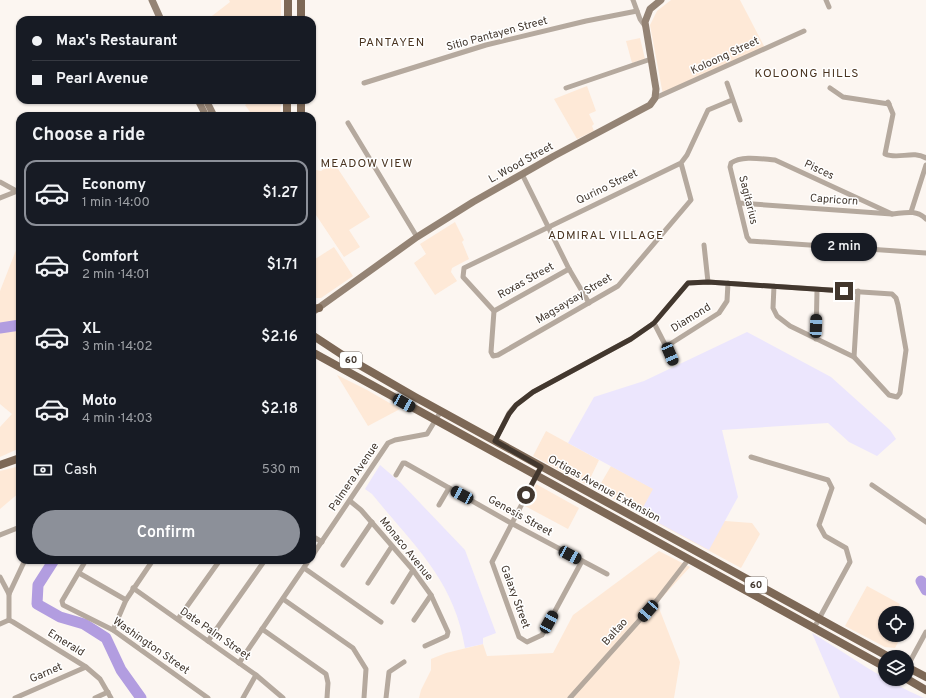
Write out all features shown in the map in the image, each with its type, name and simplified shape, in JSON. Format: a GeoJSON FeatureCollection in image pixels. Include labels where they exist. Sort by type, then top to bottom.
{"type":"FeatureCollection","features":[{"type":"Feature","properties":{"kind":"main road"},"geometry":{"type":"LineString","coordinates":[[152,0],[159,16]]}},
{"type":"Feature","properties":{"kind":"main road"},"geometry":{"type":"LineString","coordinates":[[655,98],[656,85],[645,26],[648,11],[661,0]]}},
{"type":"Feature","properties":{"kind":"main road"},"geometry":{"type":"LineString","coordinates":[[288,16],[288,3],[301,3],[301,16]]}},
{"type":"Feature","properties":{"kind":"main road","name":"L. Wood Street"},"geometry":{"type":"LineString","coordinates":[[316,308],[417,237],[522,174],[646,108],[655,98]]}},
{"type":"Feature","properties":{"kind":"main road","name":"Ortigas Avenue Extension"},"geometry":{"type":"LineString","coordinates":[[316,338],[344,356],[441,412],[878,651]]}},
{"type":"Feature","properties":{"kind":"main road","name":"Ortigas Avenue Extension"},"geometry":{"type":"LineString","coordinates":[[316,354],[878,663]]}},
{"type":"Feature","properties":{"kind":"main road"},"geometry":{"type":"LineString","coordinates":[[0,465],[16,459]]}},
{"type":"Feature","properties":{"kind":"main road"},"geometry":{"type":"LineString","coordinates":[[688,560],[693,550]]}},
{"type":"Feature","properties":{"kind":"main road"},"geometry":{"type":"LineString","coordinates":[[914,671],[926,678]]}},
{"type":"Feature","properties":{"kind":"main road"},"geometry":{"type":"LineString","coordinates":[[914,683],[926,690]]}},
{"type":"Feature","properties":{"kind":"street"},"geometry":{"type":"LineString","coordinates":[[633,0],[645,26]]}},
{"type":"Feature","properties":{"kind":"street"},"geometry":{"type":"LineString","coordinates":[[826,0],[829,7]]}},
{"type":"Feature","properties":{"kind":"street","name":"Sitio Pantayen Street"},"geometry":{"type":"LineString","coordinates":[[364,83],[486,45],[586,21],[637,11]]}},
{"type":"Feature","properties":{"kind":"street","name":"Koloong Street"},"geometry":{"type":"LineString","coordinates":[[655,98],[804,31]]}},
{"type":"Feature","properties":{"kind":"street"},"geometry":{"type":"LineString","coordinates":[[566,88],[651,59]]}},
{"type":"Feature","properties":{"kind":"street"},"geometry":{"type":"LineString","coordinates":[[727,83],[740,120]]}},
{"type":"Feature","properties":{"kind":"street"},"geometry":{"type":"LineString","coordinates":[[830,88],[843,97],[888,103],[892,114],[884,154],[892,157],[914,155],[926,158]]}},
{"type":"Feature","properties":{"kind":"street"},"geometry":{"type":"LineString","coordinates":[[681,163],[687,155],[708,110],[732,100]]}},
{"type":"Feature","properties":{"kind":"street"},"geometry":{"type":"LineString","coordinates":[[348,123],[417,237]]}},
{"type":"Feature","properties":{"kind":"street","name":"Pisces"},"geometry":{"type":"LineString","coordinates":[[734,161],[756,158],[775,160],[892,214]]}},
{"type":"Feature","properties":{"kind":"street","name":"Sagitarius"},"geometry":{"type":"LineString","coordinates":[[734,161],[731,163],[730,167],[747,237],[750,241],[926,253]]}},
{"type":"Feature","properties":{"kind":"street","name":"Qurino Street"},"geometry":{"type":"LineString","coordinates":[[494,311],[463,277],[464,268],[681,163]]}},
{"type":"Feature","properties":{"kind":"street","name":"Magsaysay Street"},"geometry":{"type":"LineString","coordinates":[[494,311],[491,352],[493,356],[498,355],[618,286],[691,200],[681,163]]}},
{"type":"Feature","properties":{"kind":"street"},"geometry":{"type":"LineString","coordinates":[[926,165],[924,178],[911,212],[922,215],[926,219]]}},
{"type":"Feature","properties":{"kind":"street"},"geometry":{"type":"LineString","coordinates":[[522,174],[569,268],[589,302]]}},
{"type":"Feature","properties":{"kind":"street"},"geometry":{"type":"LineString","coordinates":[[0,182],[16,191]]}},
{"type":"Feature","properties":{"kind":"street"},"geometry":{"type":"LineString","coordinates":[[0,198],[16,193]]}},
{"type":"Feature","properties":{"kind":"street","name":"Capricorn"},"geometry":{"type":"LineString","coordinates":[[739,203],[892,214],[911,212]]}},
{"type":"Feature","properties":{"kind":"street"},"geometry":{"type":"LineString","coordinates":[[704,245],[708,282]]}},
{"type":"Feature","properties":{"kind":"street","name":"Roxas Street"},"geometry":{"type":"LineString","coordinates":[[494,311],[569,268]]}},
{"type":"Feature","properties":{"kind":"street"},"geometry":{"type":"LineString","coordinates":[[495,441],[509,414],[516,405],[533,392],[631,339],[654,323],[684,286],[693,282],[728,283],[774,286],[817,290],[892,294],[896,298],[898,305],[906,350],[900,393],[897,397],[889,395],[854,357],[790,326],[777,316],[773,308],[774,286]]}},
{"type":"Feature","properties":{"kind":"street","name":"Diamond"},"geometry":{"type":"LineString","coordinates":[[667,346],[719,313],[727,301],[728,283]]}},
{"type":"Feature","properties":{"kind":"street"},"geometry":{"type":"LineString","coordinates":[[816,339],[817,290]]}},
{"type":"Feature","properties":{"kind":"street"},"geometry":{"type":"LineString","coordinates":[[854,357],[858,291]]}},
{"type":"Feature","properties":{"kind":"street"},"geometry":{"type":"LineString","coordinates":[[654,323],[674,362]]}},
{"type":"Feature","properties":{"kind":"street","name":"Palmera Avenue"},"geometry":{"type":"LineString","coordinates":[[316,550],[388,444],[395,440],[426,434],[441,412]]}},
{"type":"Feature","properties":{"kind":"street"},"geometry":{"type":"LineString","coordinates":[[751,457],[828,480],[831,484],[819,525],[825,536],[846,548],[850,562],[814,628]]}},
{"type":"Feature","properties":{"kind":"street","name":"Genesis Street"},"geometry":{"type":"LineString","coordinates":[[396,475],[403,463],[405,463],[511,523],[607,574]]}},
{"type":"Feature","properties":{"kind":"street","name":"Galaxy Street"},"geometry":{"type":"LineString","coordinates":[[541,467],[492,562],[518,637],[525,641],[541,636],[582,561]]}},
{"type":"Feature","properties":{"kind":"street"},"geometry":{"type":"LineString","coordinates":[[872,485],[926,522]]}},
{"type":"Feature","properties":{"kind":"street"},"geometry":{"type":"LineString","coordinates":[[439,505],[449,488]]}},
{"type":"Feature","properties":{"kind":"street","name":"Monaco Avenue"},"geometry":{"type":"LineString","coordinates":[[350,501],[372,522],[413,570],[431,595],[448,632],[447,636],[425,646]]}},
{"type":"Feature","properties":{"kind":"street"},"geometry":{"type":"LineString","coordinates":[[343,565],[372,522]]}},
{"type":"Feature","properties":{"kind":"street"},"geometry":{"type":"LineString","coordinates":[[0,535],[16,529]]}},
{"type":"Feature","properties":{"kind":"street"},"geometry":{"type":"LineString","coordinates":[[316,538],[322,542]]}},
{"type":"Feature","properties":{"kind":"street"},"geometry":{"type":"LineString","coordinates":[[368,583],[392,546]]}},
{"type":"Feature","properties":{"kind":"street","name":"Baltao"},"geometry":{"type":"LineString","coordinates":[[570,698],[654,604],[688,560]]}},
{"type":"Feature","properties":{"kind":"street"},"geometry":{"type":"LineString","coordinates":[[0,624],[9,620],[9,594],[23,564]]}},
{"type":"Feature","properties":{"kind":"street"},"geometry":{"type":"LineString","coordinates":[[84,564],[79,573],[126,600]]}},
{"type":"Feature","properties":{"kind":"street"},"geometry":{"type":"LineString","coordinates":[[113,630],[126,600],[150,564]]}},
{"type":"Feature","properties":{"kind":"street"},"geometry":{"type":"LineString","coordinates":[[178,619],[217,564]]}},
{"type":"Feature","properties":{"kind":"street"},"geometry":{"type":"LineString","coordinates":[[208,641],[262,564]]}},
{"type":"Feature","properties":{"kind":"street"},"geometry":{"type":"LineString","coordinates":[[239,663],[306,564]]}},
{"type":"Feature","properties":{"kind":"street"},"geometry":{"type":"LineString","coordinates":[[304,568],[381,622]]}},
{"type":"Feature","properties":{"kind":"street"},"geometry":{"type":"LineString","coordinates":[[393,602],[413,570]]}},
{"type":"Feature","properties":{"kind":"street","name":"Washington Street"},"geometry":{"type":"LineString","coordinates":[[79,573],[62,601],[63,605],[113,630],[208,698]]}},
{"type":"Feature","properties":{"kind":"street"},"geometry":{"type":"LineString","coordinates":[[0,577],[9,594]]}},
{"type":"Feature","properties":{"kind":"street","name":"Date Palm Street"},"geometry":{"type":"LineString","coordinates":[[133,588],[256,675],[283,698]]}},
{"type":"Feature","properties":{"kind":"street"},"geometry":{"type":"LineString","coordinates":[[414,620],[431,595]]}},
{"type":"Feature","properties":{"kind":"street"},"geometry":{"type":"LineString","coordinates":[[283,599],[353,648],[366,669],[364,698]]}},
{"type":"Feature","properties":{"kind":"street","name":"Emerald"},"geometry":{"type":"LineString","coordinates":[[9,620],[86,667],[100,679],[111,698]]}},
{"type":"Feature","properties":{"kind":"street"},"geometry":{"type":"LineString","coordinates":[[262,629],[326,674],[328,683],[326,698]]}},
{"type":"Feature","properties":{"kind":"street"},"geometry":{"type":"LineString","coordinates":[[914,654],[926,632]]}},
{"type":"Feature","properties":{"kind":"street"},"geometry":{"type":"LineString","coordinates":[[386,698],[389,672],[404,662]]}},
{"type":"Feature","properties":{"kind":"street","name":"Garnet"},"geometry":{"type":"LineString","coordinates":[[15,698],[86,667]]}},
{"type":"Feature","properties":{"kind":"street"},"geometry":{"type":"LineString","coordinates":[[243,698],[256,675]]}},
{"type":"Feature","properties":{"kind":"street"},"geometry":{"type":"LineString","coordinates":[[95,698],[108,692]]}},
{"type":"Feature","properties":{"kind":"shaded area"},"geometry":{"type":"Polygon","coordinates":[[[229,0],[281,0],[281,16],[212,16],[230,2],[229,0]]]}},
{"type":"Feature","properties":{"kind":"shaded area"},"geometry":{"type":"Polygon","coordinates":[[[671,0],[740,0],[765,48],[663,95],[650,25],[657,11],[671,0]]]}},
{"type":"Feature","properties":{"kind":"shaded area"},"geometry":{"type":"Polygon","coordinates":[[[640,38],[645,59],[632,63],[626,41],[640,38]]]}},
{"type":"Feature","properties":{"kind":"shaded area"},"geometry":{"type":"Polygon","coordinates":[[[587,86],[596,111],[589,114],[594,124],[592,126],[594,131],[577,139],[554,99],[587,86]]]}},
{"type":"Feature","properties":{"kind":"shaded area"},"geometry":{"type":"Polygon","coordinates":[[[281,104],[280,112],[250,112],[245,105],[281,104]]]}},
{"type":"Feature","properties":{"kind":"shaded area"},"geometry":{"type":"Polygon","coordinates":[[[334,163],[370,217],[349,230],[360,247],[344,257],[316,215],[316,170],[321,171],[334,163]]]}},
{"type":"Feature","properties":{"kind":"shaded area"},"geometry":{"type":"Polygon","coordinates":[[[455,222],[464,240],[462,242],[469,259],[452,268],[451,272],[457,281],[435,295],[414,263],[426,254],[420,244],[455,222]]]}},
{"type":"Feature","properties":{"kind":"shaded area"},"geometry":{"type":"Polygon","coordinates":[[[334,247],[353,276],[321,298],[316,298],[316,258],[334,247]]]}},
{"type":"Feature","properties":{"kind":"shaded area"},"geometry":{"type":"Polygon","coordinates":[[[16,250],[16,450],[0,457],[0,427],[12,414],[0,404],[0,291],[16,250]]]}},
{"type":"Feature","properties":{"kind":"shaded area"},"geometry":{"type":"Polygon","coordinates":[[[747,332],[831,377],[890,430],[896,439],[877,456],[849,442],[828,423],[722,430],[738,497],[709,550],[640,513],[653,489],[568,443],[594,397],[644,381],[747,332]]]}},
{"type":"Feature","properties":{"kind":"shaded area"},"geometry":{"type":"Polygon","coordinates":[[[337,375],[367,390],[400,409],[368,426],[337,375]]]}},
{"type":"Feature","properties":{"kind":"shaded area"},"geometry":{"type":"Polygon","coordinates":[[[546,431],[599,460],[587,485],[533,456],[546,431]]]}},
{"type":"Feature","properties":{"kind":"shaded area"},"geometry":{"type":"Polygon","coordinates":[[[380,465],[401,483],[465,550],[496,633],[483,638],[483,644],[465,648],[460,624],[452,602],[442,582],[417,547],[372,494],[365,489],[380,465]]]}},
{"type":"Feature","properties":{"kind":"shaded area"},"geometry":{"type":"Polygon","coordinates":[[[611,466],[654,489],[640,513],[597,490],[611,466]]]}},
{"type":"Feature","properties":{"kind":"shaded area"},"geometry":{"type":"Polygon","coordinates":[[[16,467],[16,495],[0,509],[0,471],[16,467]]]}},
{"type":"Feature","properties":{"kind":"shaded area"},"geometry":{"type":"Polygon","coordinates":[[[536,484],[579,508],[568,529],[525,506],[536,484]]]}},
{"type":"Feature","properties":{"kind":"shaded area"},"geometry":{"type":"Polygon","coordinates":[[[672,492],[725,521],[752,523],[760,534],[741,568],[656,522],[672,492]]]}},
{"type":"Feature","properties":{"kind":"shaded area"},"geometry":{"type":"Polygon","coordinates":[[[659,551],[690,567],[657,603],[680,662],[674,698],[419,698],[421,690],[431,670],[431,659],[446,653],[483,644],[487,656],[553,653],[573,615],[659,551]]]}},
{"type":"Feature","properties":{"kind":"shaded area"},"geometry":{"type":"Polygon","coordinates":[[[867,586],[900,604],[899,606],[878,606],[878,642],[898,642],[895,648],[885,647],[845,626],[867,586]]]}},
{"type":"Feature","properties":{"kind":"shaded area"},"geometry":{"type":"Polygon","coordinates":[[[812,633],[878,674],[878,686],[899,686],[924,698],[840,698],[812,633]]]}},
{"type":"Feature","properties":{"kind":"waterway"},"geometry":{"type":"LineString","coordinates":[[0,328],[16,326]]}},
{"type":"Feature","properties":{"kind":"waterway"},"geometry":{"type":"LineString","coordinates":[[51,564],[38,585],[37,604],[60,617],[84,624],[106,638],[121,670],[141,698]]}},
{"type":"Feature","properties":{"kind":"waterway"},"geometry":{"type":"LineString","coordinates":[[921,581],[926,590]]}},
{"type":"Feature","properties":{"kind":"district","name":"PANTAYEN"},"geometry":{"type":"Point","coordinates":[392,43]}},
{"type":"Feature","properties":{"kind":"district","name":"KOLOONG HILLS"},"geometry":{"type":"Point","coordinates":[807,74]}},
{"type":"Feature","properties":{"kind":"district","name":"MEADOW VIEW"},"geometry":{"type":"Point","coordinates":[367,164]}},
{"type":"Feature","properties":{"kind":"district","name":"ADMIRAL VILLAGE"},"geometry":{"type":"Point","coordinates":[606,236]}},
{"type":"Feature","properties":{"kind":"route"},"geometry":{"type":"LineString","coordinates":[[526,495],[541,467],[495,441],[509,414],[516,405],[533,392],[631,339],[654,323],[688,283],[708,282],[844,291]]}}]}
